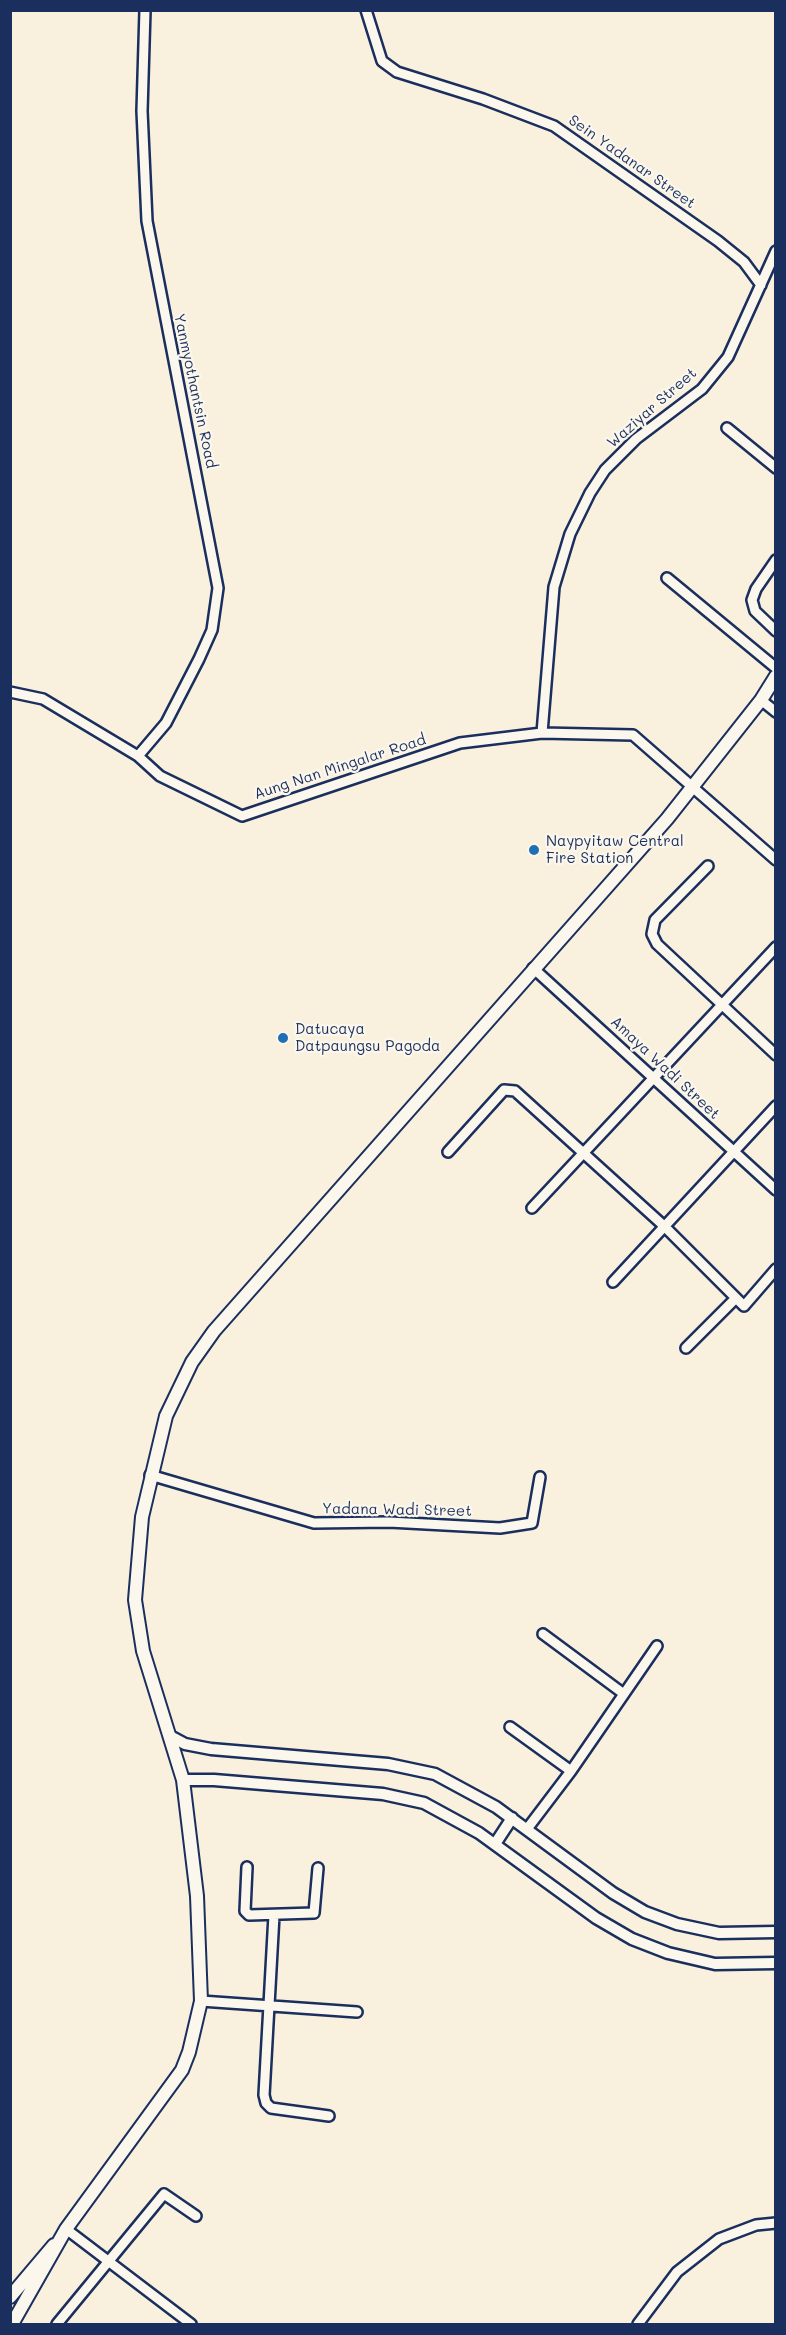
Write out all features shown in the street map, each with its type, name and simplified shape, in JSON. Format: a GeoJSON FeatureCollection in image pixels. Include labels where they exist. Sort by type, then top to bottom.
{"type":"FeatureCollection","features":[{"type":"Feature","properties":{"kind":"main road"},"geometry":{"type":"LineString","coordinates":[[12,2325],[65,2232],[182,2070],[189,2052],[201,2001],[197,1896],[183,1780],[143,1651],[136,1611],[136,1569],[150,1475],[166,1416],[192,1362],[213,1331],[667,819],[760,700],[776,676]]}},
{"type":"Feature","properties":{"kind":"main road"},"geometry":{"type":"LineString","coordinates":[[10,2297],[41,2257],[65,2232]]}},
{"type":"Feature","properties":{"kind":"street","name":"Yanmyothantsin Road"},"geometry":{"type":"LineString","coordinates":[[138,756],[166,723],[199,659],[212,630],[218,588],[147,220],[142,111],[145,10]]}},
{"type":"Feature","properties":{"kind":"street","name":"Sein Yadanar Street"},"geometry":{"type":"LineString","coordinates":[[366,10],[382,61],[397,72],[483,99],[554,126],[718,242],[744,262],[761,285]]}},
{"type":"Feature","properties":{"kind":"street","name":"Waziyar Street"},"geometry":{"type":"LineString","coordinates":[[542,733],[554,587],[570,534],[590,493],[605,470],[636,439],[702,389],[728,357],[776,251]]}},
{"type":"Feature","properties":{"kind":"street"},"geometry":{"type":"LineString","coordinates":[[727,428],[776,468]]}},
{"type":"Feature","properties":{"kind":"street"},"geometry":{"type":"LineString","coordinates":[[776,560],[756,589],[752,600],[755,611],[776,631]]}},
{"type":"Feature","properties":{"kind":"street"},"geometry":{"type":"LineString","coordinates":[[667,578],[776,668]]}},
{"type":"Feature","properties":{"kind":"street","name":"Aung Nan Mingalar Road"},"geometry":{"type":"LineString","coordinates":[[10,692],[42,699],[138,756],[160,776],[242,816],[460,743],[542,733],[633,735],[776,860]]}},
{"type":"Feature","properties":{"kind":"street"},"geometry":{"type":"LineString","coordinates":[[760,700],[776,712]]}},
{"type":"Feature","properties":{"kind":"street"},"geometry":{"type":"LineString","coordinates":[[708,866],[655,920],[652,934],[657,944],[776,1055]]}},
{"type":"Feature","properties":{"kind":"street"},"geometry":{"type":"LineString","coordinates":[[532,1208],[776,947]]}},
{"type":"Feature","properties":{"kind":"street","name":"Amaya Wadi Street"},"geometry":{"type":"LineString","coordinates":[[533,968],[776,1190]]}},
{"type":"Feature","properties":{"kind":"street"},"geometry":{"type":"LineString","coordinates":[[448,1152],[504,1090],[515,1091],[664,1226],[744,1306],[776,1269]]}},
{"type":"Feature","properties":{"kind":"street"},"geometry":{"type":"LineString","coordinates":[[613,1282],[776,1106]]}},
{"type":"Feature","properties":{"kind":"street"},"geometry":{"type":"LineString","coordinates":[[686,1348],[736,1298]]}},
{"type":"Feature","properties":{"kind":"street","name":"Yadana Wadi Street"},"geometry":{"type":"LineString","coordinates":[[150,1475],[314,1523],[389,1522],[500,1528],[532,1523],[540,1478]]}},
{"type":"Feature","properties":{"kind":"street"},"geometry":{"type":"LineString","coordinates":[[543,1634],[624,1694]]}},
{"type":"Feature","properties":{"kind":"street"},"geometry":{"type":"LineString","coordinates":[[527,1829],[571,1771],[657,1646]]}},
{"type":"Feature","properties":{"kind":"street"},"geometry":{"type":"LineString","coordinates":[[510,1726],[571,1771]]}},
{"type":"Feature","properties":{"kind":"street"},"geometry":{"type":"LineString","coordinates":[[170,1736],[185,1744],[211,1749],[388,1764],[435,1774],[512,1818],[613,1893],[645,1912],[677,1923],[719,1933],[776,1932]]}},
{"type":"Feature","properties":{"kind":"street"},"geometry":{"type":"LineString","coordinates":[[183,1780],[383,1794],[424,1803],[495,1844],[596,1918],[632,1940],[668,1953],[715,1964],[776,1963]]}},
{"type":"Feature","properties":{"kind":"street"},"geometry":{"type":"LineString","coordinates":[[495,1844],[512,1818]]}},
{"type":"Feature","properties":{"kind":"street"},"geometry":{"type":"LineString","coordinates":[[247,1867],[246,1914],[274,1916],[314,1913],[318,1868]]}},
{"type":"Feature","properties":{"kind":"street"},"geometry":{"type":"LineString","coordinates":[[274,1916],[264,2095],[266,2103],[271,2108],[328,2116]]}},
{"type":"Feature","properties":{"kind":"street"},"geometry":{"type":"LineString","coordinates":[[201,2001],[357,2012]]}},
{"type":"Feature","properties":{"kind":"street"},"geometry":{"type":"LineString","coordinates":[[57,2325],[164,2194],[196,2216]]}},
{"type":"Feature","properties":{"kind":"street"},"geometry":{"type":"LineString","coordinates":[[638,2325],[677,2272],[719,2239],[756,2226],[776,2223]]}},
{"type":"Feature","properties":{"kind":"street"},"geometry":{"type":"LineString","coordinates":[[65,2232],[108,2260],[191,2325]]}},
{"type":"Feature","properties":{"kind":"place","name":"Naypyitaw Central Fire Station"},"geometry":{"type":"Point","coordinates":[534,850]}},
{"type":"Feature","properties":{"kind":"place","name":"Datucaya Datpaungsu Pagoda"},"geometry":{"type":"Point","coordinates":[283,1038]}}]}
